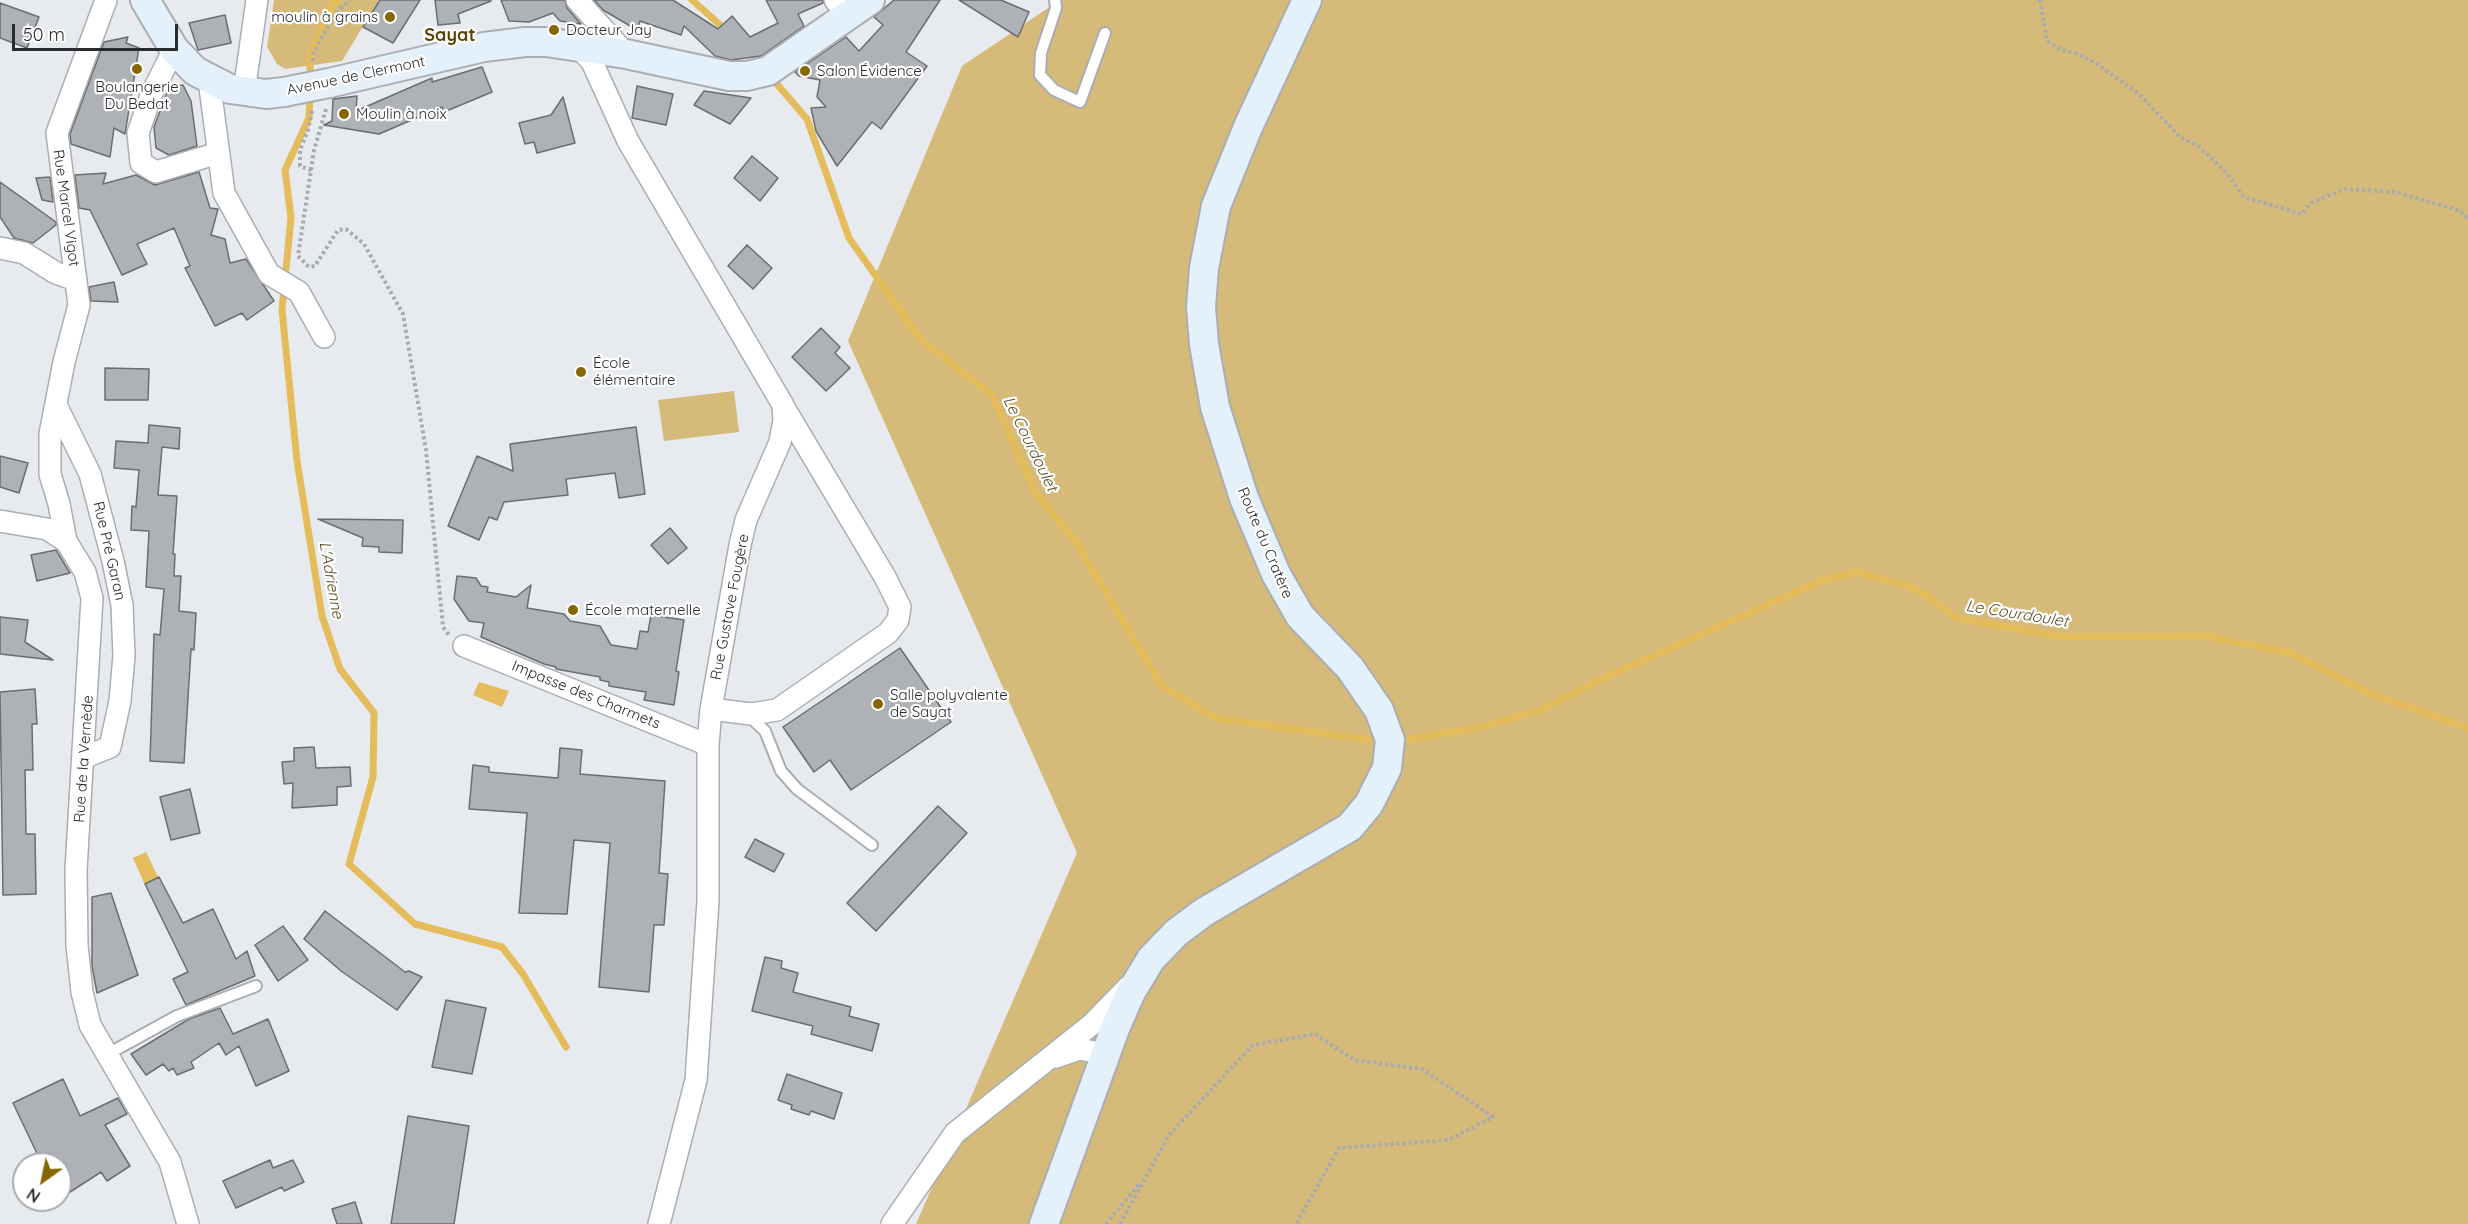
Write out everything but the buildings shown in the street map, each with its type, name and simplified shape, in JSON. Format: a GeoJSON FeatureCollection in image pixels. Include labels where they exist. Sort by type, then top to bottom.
{"type":"FeatureCollection","features":[{"type":"Feature","properties":{"kind":"main road","name":"Avenue de Clermont"},"geometry":{"type":"LineString","coordinates":[[145,0],[181,59],[209,80],[244,92],[284,92],[507,43],[546,42],[626,54],[729,76],[747,76],[762,73],[775,66],[851,5]]}},
{"type":"Feature","properties":{"kind":"main road","name":"Route du Cratère"},"geometry":{"type":"LineString","coordinates":[[1044,1224],[1105,1054],[1131,992],[1151,959],[1176,933],[1204,912],[1350,827],[1376,793],[1389,757],[1388,730],[1373,699],[1350,668],[1300,616],[1276,574],[1244,498],[1222,430],[1203,344],[1201,307],[1204,268],[1216,206],[1248,127],[1307,0]]}},
{"type":"Feature","properties":{"kind":"street","name":"Rue Marcel Vigot"},"geometry":{"type":"LineString","coordinates":[[76,280],[57,133],[106,0]]}},
{"type":"Feature","properties":{"kind":"street"},"geometry":{"type":"LineString","coordinates":[[244,92],[257,0]]}},
{"type":"Feature","properties":{"kind":"street"},"geometry":{"type":"LineString","coordinates":[[577,0],[626,54]]}},
{"type":"Feature","properties":{"kind":"street"},"geometry":{"type":"LineString","coordinates":[[579,47],[592,62],[628,141],[897,599],[898,620],[888,633],[777,710],[759,714],[711,709]]}},
{"type":"Feature","properties":{"kind":"street"},"geometry":{"type":"LineString","coordinates":[[174,49],[152,93],[138,133],[141,163],[156,172],[218,153]]}},
{"type":"Feature","properties":{"kind":"street"},"geometry":{"type":"LineString","coordinates":[[209,80],[224,193],[269,274],[299,292],[324,337]]}},
{"type":"Feature","properties":{"kind":"street"},"geometry":{"type":"LineString","coordinates":[[0,248],[24,253],[56,273],[76,280]]}},
{"type":"Feature","properties":{"kind":"street","name":"Rue de la Vernède"},"geometry":{"type":"LineString","coordinates":[[76,280],[77,318],[64,362],[50,434],[49,466],[66,542],[85,572],[92,598],[76,870],[78,954],[88,1017],[106,1055],[170,1162],[188,1224]]}},
{"type":"Feature","properties":{"kind":"street","name":"Rue Pré Garan"},"geometry":{"type":"LineString","coordinates":[[56,405],[90,474],[122,605],[124,656],[120,701],[110,747],[83,758]]}},
{"type":"Feature","properties":{"kind":"street","name":"Rue Gustave Fougère"},"geometry":{"type":"LineString","coordinates":[[659,1224],[692,1100],[697,1068],[709,873],[708,745],[711,709],[740,545],[746,520],[780,442],[783,430],[783,405]]}},
{"type":"Feature","properties":{"kind":"street"},"geometry":{"type":"LineString","coordinates":[[0,520],[47,529],[66,542]]}},
{"type":"Feature","properties":{"kind":"street","name":"Impasse des Charmets"},"geometry":{"type":"LineString","coordinates":[[464,646],[708,745]]}},
{"type":"Feature","properties":{"kind":"street"},"geometry":{"type":"LineString","coordinates":[[892,1224],[955,1133],[1091,1025],[1121,996],[1151,959]]}},
{"type":"Feature","properties":{"kind":"street"},"geometry":{"type":"LineString","coordinates":[[1032,1071],[1068,1051],[1093,1050],[1105,1054]]}},
{"type":"Feature","properties":{"kind":"lane"},"geometry":{"type":"LineString","coordinates":[[1055,0],[1056,8],[1041,53],[1040,75],[1054,90],[1080,102],[1105,33]]}},
{"type":"Feature","properties":{"kind":"lane"},"geometry":{"type":"LineString","coordinates":[[742,712],[753,717],[762,726],[781,771],[796,789],[872,845]]}},
{"type":"Feature","properties":{"kind":"lane"},"geometry":{"type":"LineString","coordinates":[[106,1055],[177,1016],[256,986]]}},
{"type":"Feature","properties":{"kind":"path"},"geometry":{"type":"LineString","coordinates":[[2040,0],[2047,41],[2061,51],[2075,53],[2096,63],[2139,94],[2181,138],[2197,145],[2224,170],[2244,197],[2302,214],[2311,203],[2345,189],[2396,192],[2460,212],[2468,218]]}},
{"type":"Feature","properties":{"kind":"path"},"geometry":{"type":"LineString","coordinates":[[331,83],[314,150],[298,256],[309,267],[315,266],[338,230],[346,229],[364,244],[403,314],[426,450],[443,627],[451,638],[464,646]]}},
{"type":"Feature","properties":{"kind":"path"},"geometry":{"type":"LineString","coordinates":[[1120,1224],[1169,1135],[1253,1045],[1315,1034],[1354,1060],[1422,1069],[1493,1117],[1448,1140],[1339,1148],[1296,1224]]}},
{"type":"Feature","properties":{"kind":"path"},"geometry":{"type":"LineString","coordinates":[[1106,1224],[1145,1178]]}},
{"type":"Feature","properties":{"kind":"shaded area"},"geometry":{"type":"Polygon","coordinates":[[[274,0],[379,0],[342,61],[285,69],[277,64],[267,47],[274,0]]]}},
{"type":"Feature","properties":{"kind":"shaded area"},"geometry":{"type":"Polygon","coordinates":[[[1060,0],[2468,0],[2468,1224],[916,1224],[1077,853],[848,341],[962,66],[1060,0]]]}},
{"type":"Feature","properties":{"kind":"shaded area"},"geometry":{"type":"Polygon","coordinates":[[[734,391],[739,432],[664,441],[658,400],[734,391]]]}},
{"type":"Feature","properties":{"kind":"shaded area"},"geometry":{"type":"Polygon","coordinates":[[[479,682],[509,691],[502,707],[473,695],[479,682]]]}},
{"type":"Feature","properties":{"kind":"shaded area"},"geometry":{"type":"Polygon","coordinates":[[[146,852],[159,879],[145,885],[133,858],[146,852]]]}},
{"type":"Feature","properties":{"kind":"waterway","name":"L'Adrienne"},"geometry":{"type":"LineString","coordinates":[[310,80],[310,54],[333,3],[338,0]]}},
{"type":"Feature","properties":{"kind":"waterway","name":"Le Courdoulet"},"geometry":{"type":"LineString","coordinates":[[692,0],[727,31]]}},
{"type":"Feature","properties":{"kind":"waterway","name":"Le Courdoulet"},"geometry":{"type":"LineString","coordinates":[[770,76],[807,119],[849,238],[921,340],[992,395],[1035,492],[1076,542],[1161,685],[1215,718],[1369,740]]}},
{"type":"Feature","properties":{"kind":"waterway","name":"L'Adrienne"},"geometry":{"type":"LineString","coordinates":[[310,94],[309,118],[285,170],[291,218],[282,310],[297,461],[322,616],[340,669],[374,713],[373,777],[349,864],[415,924],[502,947],[523,974],[566,1047]]}},
{"type":"Feature","properties":{"kind":"waterway","name":"Le Courdoulet"},"geometry":{"type":"LineString","coordinates":[[1410,739],[1482,727],[1543,709],[1597,681],[1823,580],[1856,572],[1911,587],[1956,618],[2063,637],[2206,636],[2291,653],[2371,694],[2468,728]]}},
{"type":"Feature","properties":{"kind":"place","name":"moulin à grains"},"geometry":{"type":"Point","coordinates":[390,17]}},
{"type":"Feature","properties":{"kind":"place","name":"Docteur Jay"},"geometry":{"type":"Point","coordinates":[554,30]}},
{"type":"Feature","properties":{"kind":"place","name":"Boulangerie Du Bedat"},"geometry":{"type":"Point","coordinates":[137,69]}},
{"type":"Feature","properties":{"kind":"place","name":"Salon Évidence"},"geometry":{"type":"Point","coordinates":[805,71]}},
{"type":"Feature","properties":{"kind":"place","name":"Moulin à noix"},"geometry":{"type":"Point","coordinates":[344,114]}},
{"type":"Feature","properties":{"kind":"place","name":"École élémentaire"},"geometry":{"type":"Point","coordinates":[581,372]}},
{"type":"Feature","properties":{"kind":"place","name":"École maternelle"},"geometry":{"type":"Point","coordinates":[573,610]}},
{"type":"Feature","properties":{"kind":"place","name":"Salle polyvalente de Sayat"},"geometry":{"type":"Point","coordinates":[878,704]}},
{"type":"Feature","properties":{"kind":"district","name":"Sayat"},"geometry":{"type":"Point","coordinates":[450,36]}}]}
